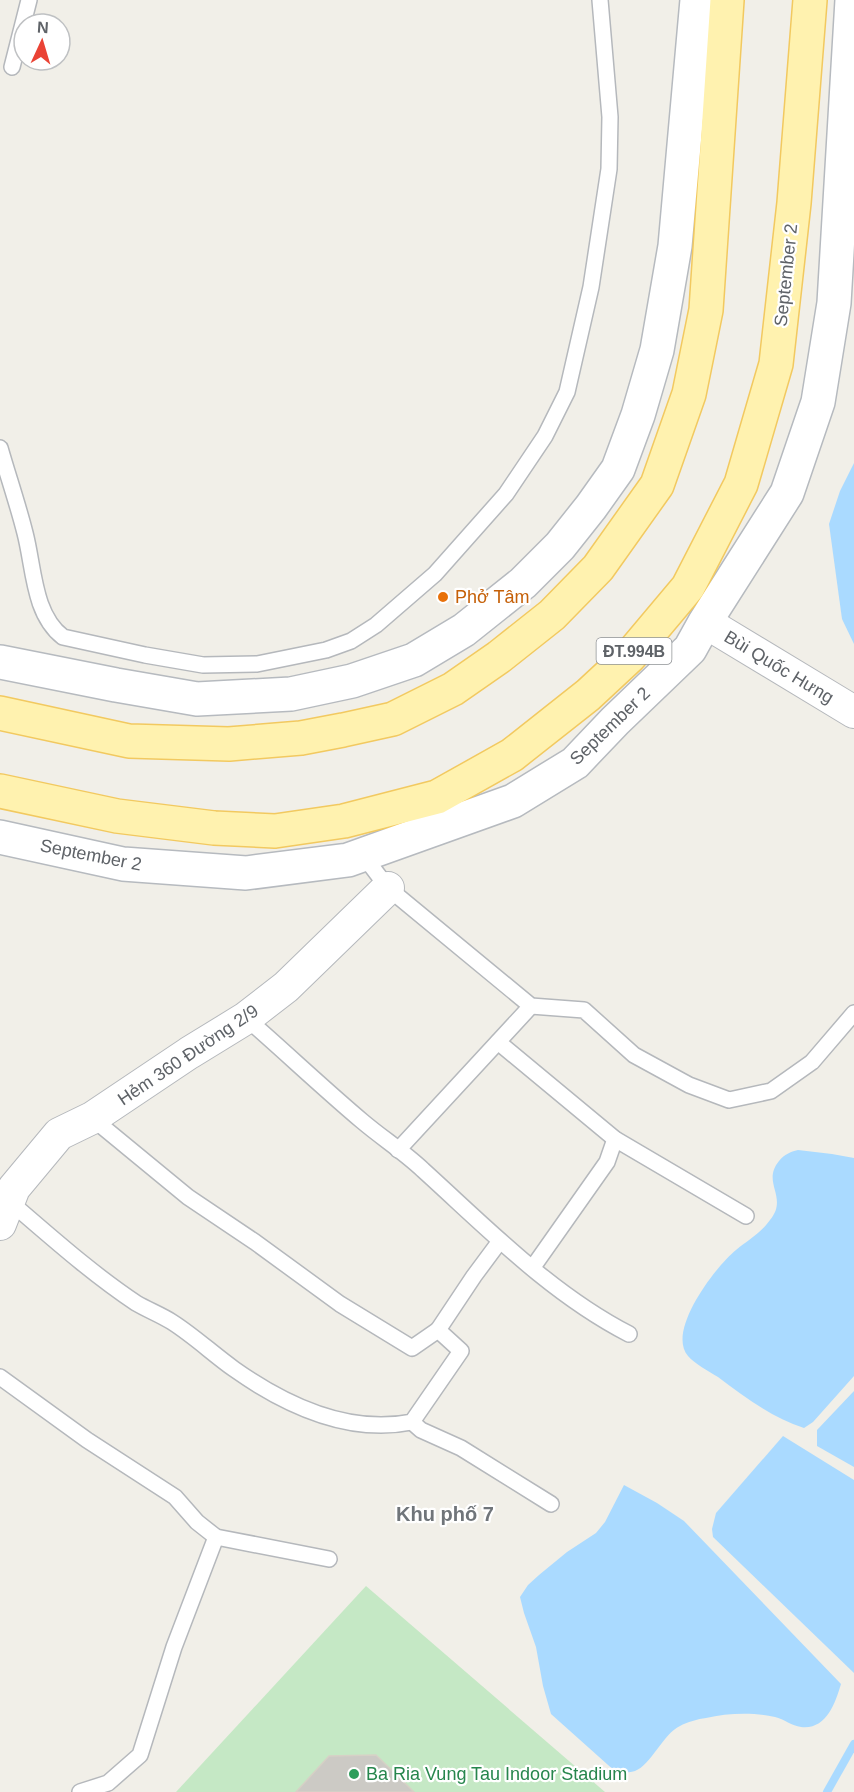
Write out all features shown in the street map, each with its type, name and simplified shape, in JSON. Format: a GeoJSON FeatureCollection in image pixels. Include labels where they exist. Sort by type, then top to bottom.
{"type":"FeatureCollection","features":[{"type":"Feature","properties":{"kind":"main road"},"geometry":{"type":"LineString","coordinates":[[0,662],[197,699],[291,694],[352,681],[414,660],[464,630],[523,583],[560,546],[618,469],[638,415],[657,350],[675,246],[697,0]]}},
{"type":"Feature","properties":{"kind":"main road"},"geometry":{"type":"LineString","coordinates":[[0,713],[129,741],[229,744],[301,738],[393,719],[453,688],[499,657],[552,615],[598,568],[657,484],[689,394],[706,310],[727,0]]}},
{"type":"Feature","properties":{"kind":"main road","name":"September 2"},"geometry":{"type":"LineString","coordinates":[[0,791],[117,816],[214,828],[275,831],[344,821],[437,797],[512,755],[588,695],[630,656],[688,587],[741,484],[776,363],[794,203],[810,0]]}},
{"type":"Feature","properties":{"kind":"main road","name":"September 2"},"geometry":{"type":"LineString","coordinates":[[0,837],[123,864],[246,873],[348,860],[513,801],[575,763],[690,649],[787,493],[818,402],[834,303],[852,0]]}},
{"type":"Feature","properties":{"kind":"street","name":"Bùi Quốc Hưng"},"geometry":{"type":"LineString","coordinates":[[705,622],[854,712]]}},
{"type":"Feature","properties":{"kind":"street","name":"Hẻm 360 Đường 2/9"},"geometry":{"type":"LineString","coordinates":[[4,1212],[14,1188],[59,1134],[92,1118],[246,1018],[286,987],[388,888]]}},
{"type":"Feature","properties":{"kind":"lane"},"geometry":{"type":"LineString","coordinates":[[0,448],[26,535],[34,581],[47,618],[55,630],[63,636],[145,655],[203,665],[258,664],[326,650],[351,641],[376,625],[435,574],[506,494],[545,436],[567,392],[591,287],[609,169],[610,117],[600,0]]}},
{"type":"Feature","properties":{"kind":"lane"},"geometry":{"type":"LineString","coordinates":[[363,855],[388,888],[531,1006],[584,1010],[634,1055],[688,1085],[729,1100],[771,1090],[812,1062],[854,1013]]}},
{"type":"Feature","properties":{"kind":"lane"},"geometry":{"type":"LineString","coordinates":[[398,1150],[531,1006]]}},
{"type":"Feature","properties":{"kind":"lane"},"geometry":{"type":"LineString","coordinates":[[246,1018],[361,1120],[420,1167],[500,1241],[609,1324],[629,1334]]}},
{"type":"Feature","properties":{"kind":"lane"},"geometry":{"type":"LineString","coordinates":[[498,1042],[615,1139],[746,1216]]}},
{"type":"Feature","properties":{"kind":"lane"},"geometry":{"type":"LineString","coordinates":[[92,1118],[189,1197],[340,1304],[412,1348],[438,1330],[500,1241]]}},
{"type":"Feature","properties":{"kind":"lane"},"geometry":{"type":"LineString","coordinates":[[533,1268],[607,1162],[615,1139]]}},
{"type":"Feature","properties":{"kind":"lane"},"geometry":{"type":"LineString","coordinates":[[4,1212],[64,1248],[138,1304],[172,1322],[234,1369],[312,1413],[358,1424],[394,1426],[412,1422],[461,1351],[438,1330]]}},
{"type":"Feature","properties":{"kind":"lane"},"geometry":{"type":"LineString","coordinates":[[0,1377],[87,1440],[175,1497],[198,1522],[216,1537],[329,1559]]}},
{"type":"Feature","properties":{"kind":"lane"},"geometry":{"type":"LineString","coordinates":[[412,1422],[421,1430],[461,1448],[551,1504]]}},
{"type":"Feature","properties":{"kind":"lane"},"geometry":{"type":"LineString","coordinates":[[80,1792],[108,1783],[140,1755],[174,1647],[216,1537]]}},
{"type":"Feature","properties":{"kind":"green space"},"geometry":{"type":"Polygon","coordinates":[[[366,1586],[605,1792],[176,1792],[366,1586]]]}},
{"type":"Feature","properties":{"kind":"water"},"geometry":{"type":"Polygon","coordinates":[[[854,463],[854,644],[842,619],[829,524],[840,491],[854,463]]]}},
{"type":"Feature","properties":{"kind":"water"},"geometry":{"type":"Polygon","coordinates":[[[798,1150],[854,1158],[854,1376],[813,1422],[804,1428],[770,1413],[698,1365],[688,1356],[683,1345],[683,1331],[688,1316],[706,1284],[727,1258],[762,1229],[775,1212],[777,1204],[773,1183],[774,1169],[783,1157],[798,1150]]]}},
{"type":"Feature","properties":{"kind":"water"},"geometry":{"type":"Polygon","coordinates":[[[854,1391],[854,1467],[817,1446],[817,1430],[854,1391]]]}},
{"type":"Feature","properties":{"kind":"water"},"geometry":{"type":"Polygon","coordinates":[[[783,1436],[854,1480],[854,1673],[713,1537],[712,1529],[716,1513],[783,1436]]]}},
{"type":"Feature","properties":{"kind":"water"},"geometry":{"type":"Polygon","coordinates":[[[624,1485],[684,1521],[841,1684],[836,1700],[823,1720],[810,1727],[801,1727],[778,1718],[758,1714],[732,1714],[696,1720],[674,1730],[641,1768],[633,1772],[617,1773],[551,1714],[536,1647],[520,1597],[539,1575],[567,1552],[596,1533],[605,1522],[624,1485]]]}},
{"type":"Feature","properties":{"kind":"building","name":"Ba Ria Vung Tau Indoor Stadium"},"geometry":{"type":"Polygon","coordinates":[[[376,1755],[414,1792],[296,1792],[329,1756],[376,1755]]]}},
{"type":"Feature","properties":{"kind":"waterway"},"geometry":{"type":"LineString","coordinates":[[827,1792],[854,1744]]}},
{"type":"Feature","properties":{"kind":"place","name":"Phở Tâm"},"geometry":{"type":"Point","coordinates":[443,597]}},
{"type":"Feature","properties":{"kind":"place","name":"Ba Ria Vung Tau Indoor Stadium"},"geometry":{"type":"Point","coordinates":[354,1774]}},
{"type":"Feature","properties":{"kind":"district","name":"Khu phố 7"},"geometry":{"type":"Point","coordinates":[445,1514]}}]}
